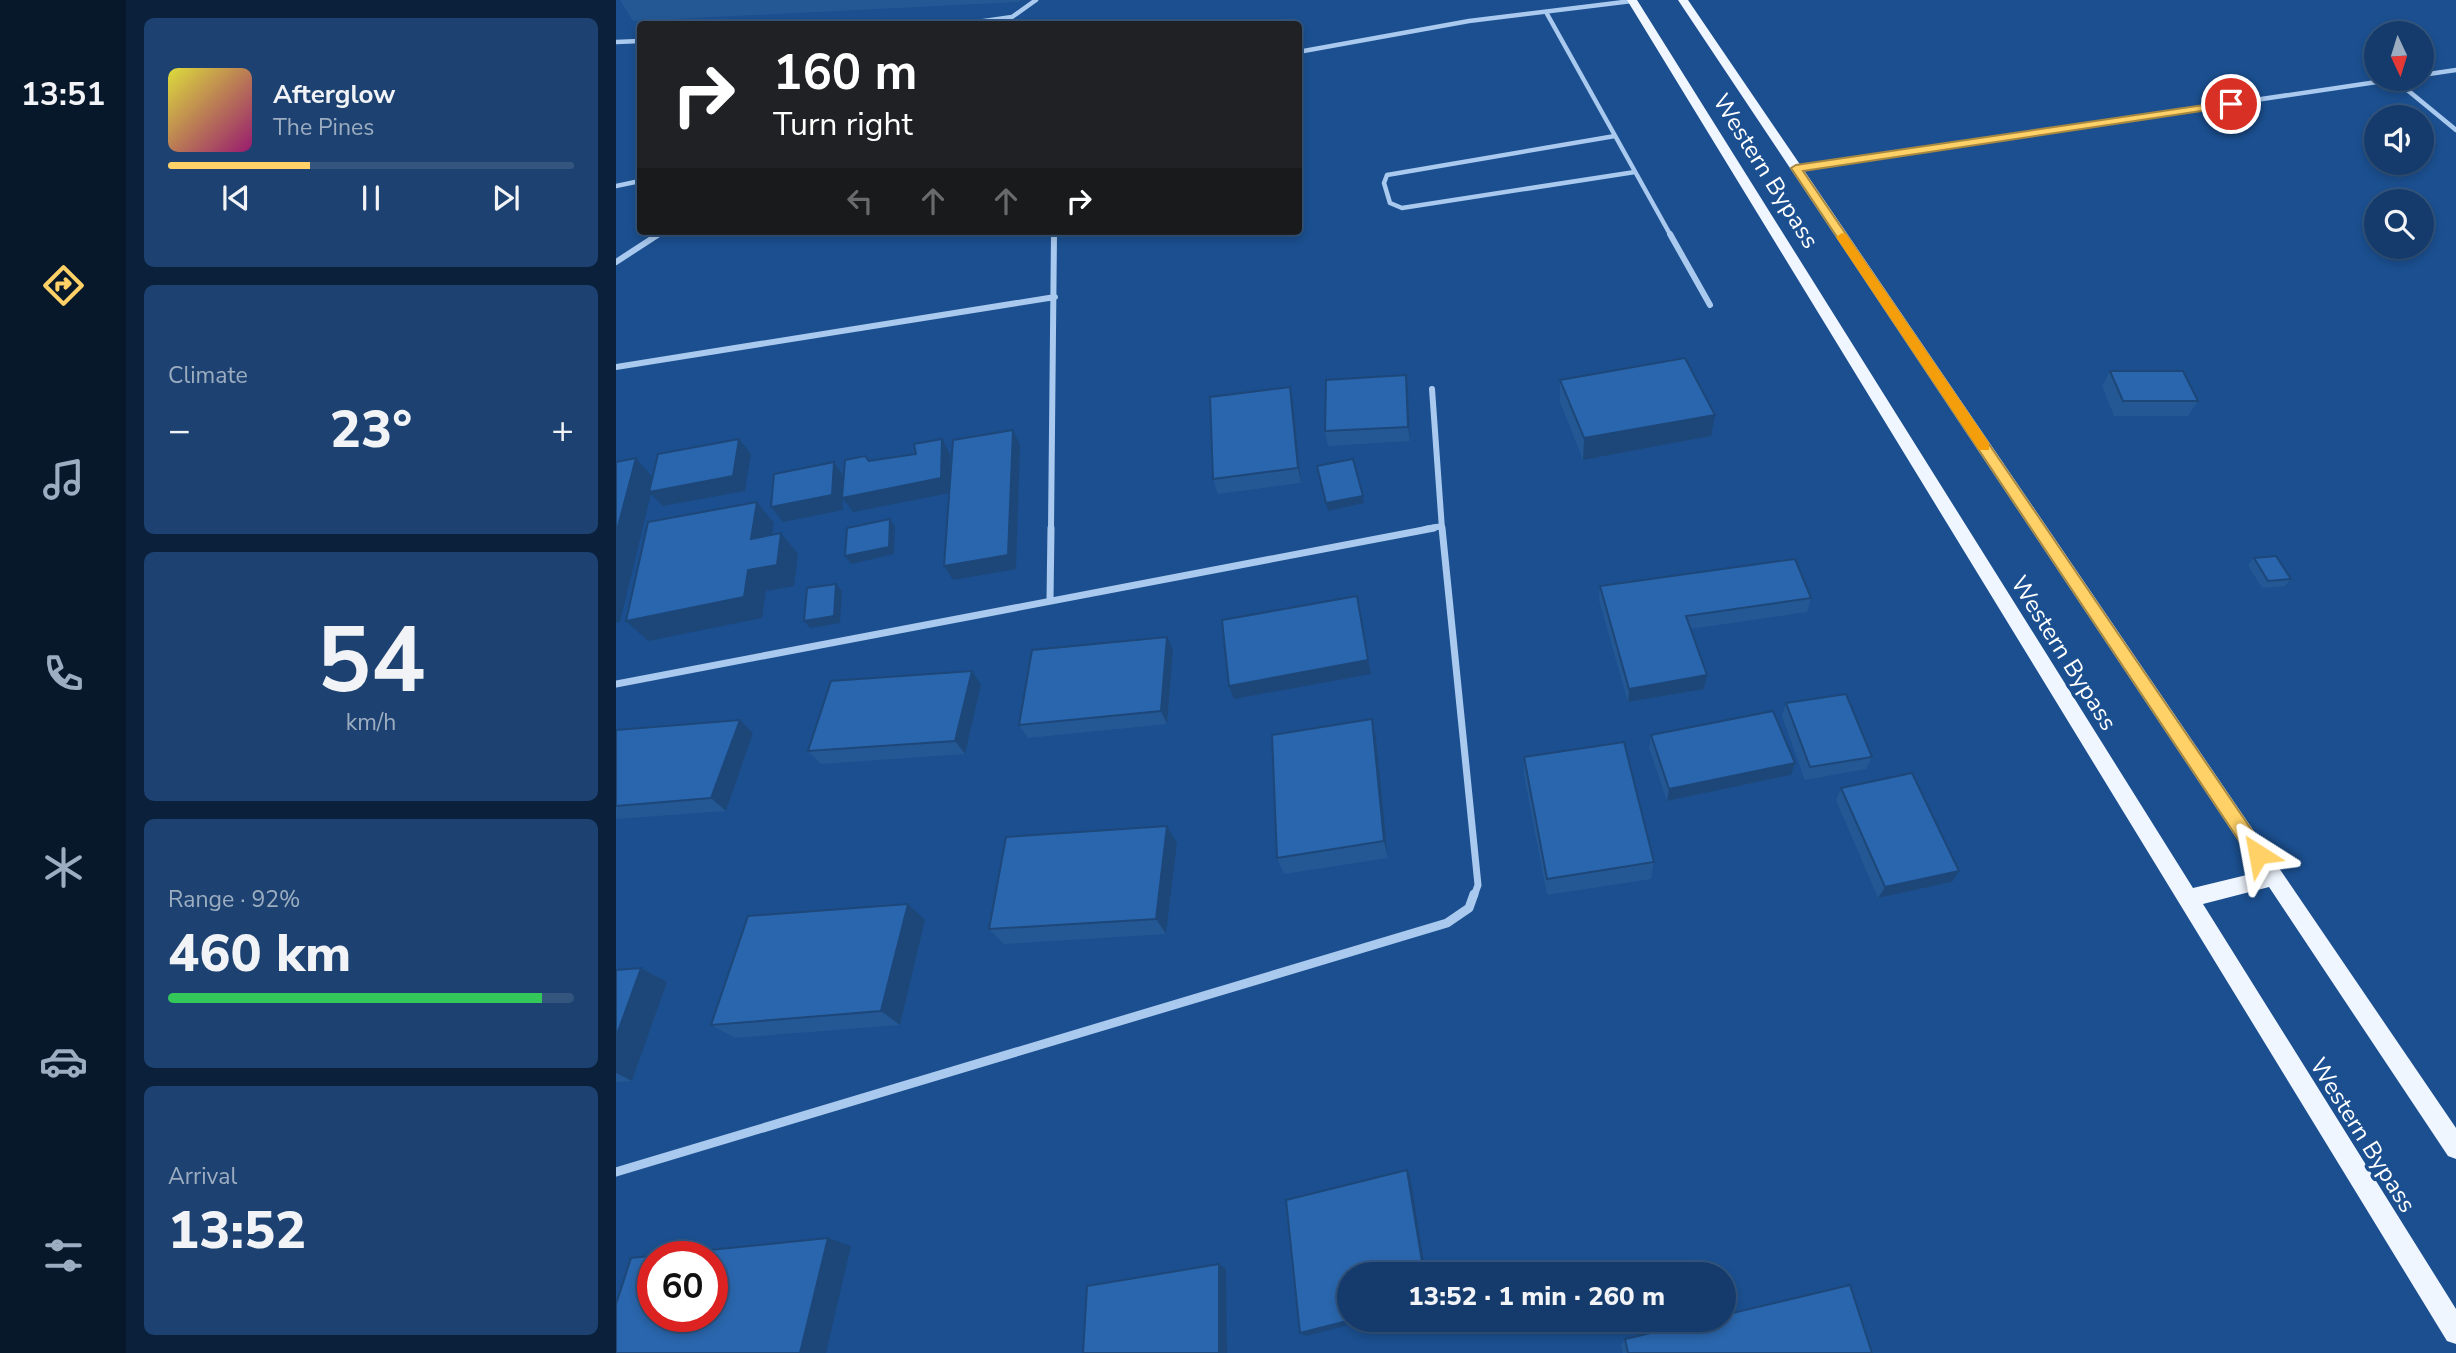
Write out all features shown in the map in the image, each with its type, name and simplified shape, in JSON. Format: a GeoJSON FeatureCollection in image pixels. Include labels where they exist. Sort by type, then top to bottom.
{"type":"FeatureCollection","features":[{"type":"Feature","properties":{"kind":"main road","name":"Western Bypass"},"geometry":{"type":"LineString","coordinates":[[1683,0],[2456,1148]]}},
{"type":"Feature","properties":{"kind":"main road","name":"Western Bypass"},"geometry":{"type":"LineString","coordinates":[[1632,1],[2456,1332]]}},
{"type":"Feature","properties":{"kind":"main road"},"geometry":{"type":"LineString","coordinates":[[2187,898],[2274,877]]}},
{"type":"Feature","properties":{"kind":"street"},"geometry":{"type":"LineString","coordinates":[[997,21],[1026,12],[1036,0]]}},
{"type":"Feature","properties":{"kind":"street"},"geometry":{"type":"LineString","coordinates":[[1302,51],[1456,23],[1632,1]]}},
{"type":"Feature","properties":{"kind":"street"},"geometry":{"type":"LineString","coordinates":[[1546,12],[1710,305]]}},
{"type":"Feature","properties":{"kind":"street"},"geometry":{"type":"LineString","coordinates":[[616,43],[637,41]]}},
{"type":"Feature","properties":{"kind":"street"},"geometry":{"type":"LineString","coordinates":[[2434,73],[2456,70]]}},
{"type":"Feature","properties":{"kind":"street"},"geometry":{"type":"LineString","coordinates":[[1796,168],[2364,84]]}},
{"type":"Feature","properties":{"kind":"street"},"geometry":{"type":"LineString","coordinates":[[2410,91],[2456,130]]}},
{"type":"Feature","properties":{"kind":"street"},"geometry":{"type":"LineString","coordinates":[[1615,136],[1387,175],[1384,183],[1390,203],[1402,208],[1635,172]]}},
{"type":"Feature","properties":{"kind":"street"},"geometry":{"type":"LineString","coordinates":[[616,186],[637,182]]}},
{"type":"Feature","properties":{"kind":"street"},"geometry":{"type":"LineString","coordinates":[[616,262],[658,235]]}},
{"type":"Feature","properties":{"kind":"street"},"geometry":{"type":"LineString","coordinates":[[1049,600],[1054,235]]}},
{"type":"Feature","properties":{"kind":"street"},"geometry":{"type":"LineString","coordinates":[[616,367],[1055,297]]}},
{"type":"Feature","properties":{"kind":"street"},"geometry":{"type":"LineString","coordinates":[[616,1172],[1447,923],[1469,908],[1478,885],[1442,526],[1432,389]]}},
{"type":"Feature","properties":{"kind":"street"},"geometry":{"type":"LineString","coordinates":[[616,684],[1442,526]]}},
{"type":"Feature","properties":{"kind":"building"},"geometry":{"type":"Polygon","coordinates":[[[1685,358],[1715,415],[1584,438],[1560,380],[1685,358]]]}},
{"type":"Feature","properties":{"kind":"building"},"geometry":{"type":"Polygon","coordinates":[[[2110,371],[2183,371],[2198,401],[2123,401],[2110,371]]]}},
{"type":"Feature","properties":{"kind":"building"},"geometry":{"type":"Polygon","coordinates":[[[1406,375],[1408,427],[1325,431],[1326,380],[1406,375]]]}},
{"type":"Feature","properties":{"kind":"building"},"geometry":{"type":"Polygon","coordinates":[[[1290,387],[1298,468],[1213,479],[1210,397],[1290,387]]]}},
{"type":"Feature","properties":{"kind":"building"},"geometry":{"type":"Polygon","coordinates":[[[1013,430],[1008,555],[944,566],[953,440],[1013,430]]]}},
{"type":"Feature","properties":{"kind":"building"},"geometry":{"type":"Polygon","coordinates":[[[739,439],[733,476],[649,492],[658,454],[739,439]]]}},
{"type":"Feature","properties":{"kind":"building"},"geometry":{"type":"Polygon","coordinates":[[[942,439],[941,478],[842,498],[845,460],[865,456],[869,461],[916,454],[914,444],[942,439]]]}},
{"type":"Feature","properties":{"kind":"building"},"geometry":{"type":"Polygon","coordinates":[[[636,458],[616,534],[616,462],[636,458]]]}},
{"type":"Feature","properties":{"kind":"building"},"geometry":{"type":"Polygon","coordinates":[[[1353,459],[1363,496],[1326,503],[1317,466],[1353,459]]]}},
{"type":"Feature","properties":{"kind":"building"},"geometry":{"type":"Polygon","coordinates":[[[834,462],[832,495],[771,507],[774,474],[834,462]]]}},
{"type":"Feature","properties":{"kind":"building"},"geometry":{"type":"Polygon","coordinates":[[[757,502],[751,539],[781,533],[777,565],[748,570],[744,597],[626,621],[648,522],[757,502]]]}},
{"type":"Feature","properties":{"kind":"building"},"geometry":{"type":"Polygon","coordinates":[[[890,519],[889,547],[845,556],[847,528],[890,519]]]}},
{"type":"Feature","properties":{"kind":"building"},"geometry":{"type":"Polygon","coordinates":[[[2276,556],[2291,579],[2268,581],[2254,558],[2276,556]]]}},
{"type":"Feature","properties":{"kind":"building"},"geometry":{"type":"Polygon","coordinates":[[[1795,559],[1811,598],[1686,616],[1707,675],[1629,689],[1600,586],[1795,559]]]}},
{"type":"Feature","properties":{"kind":"building"},"geometry":{"type":"Polygon","coordinates":[[[836,584],[834,616],[804,621],[807,588],[836,584]]]}},
{"type":"Feature","properties":{"kind":"building"},"geometry":{"type":"Polygon","coordinates":[[[1357,596],[1368,660],[1229,686],[1222,620],[1357,596]]]}},
{"type":"Feature","properties":{"kind":"building"},"geometry":{"type":"Polygon","coordinates":[[[1167,637],[1161,711],[1019,725],[1032,650],[1167,637]]]}},
{"type":"Feature","properties":{"kind":"building"},"geometry":{"type":"Polygon","coordinates":[[[972,671],[955,741],[808,751],[831,681],[972,671]]]}},
{"type":"Feature","properties":{"kind":"building"},"geometry":{"type":"Polygon","coordinates":[[[1846,694],[1872,757],[1810,767],[1786,703],[1846,694]]]}},
{"type":"Feature","properties":{"kind":"building"},"geometry":{"type":"Polygon","coordinates":[[[1773,711],[1795,763],[1669,789],[1651,735],[1773,711]]]}},
{"type":"Feature","properties":{"kind":"building"},"geometry":{"type":"Polygon","coordinates":[[[1372,719],[1384,841],[1277,858],[1272,735],[1372,719]]]}},
{"type":"Feature","properties":{"kind":"building"},"geometry":{"type":"Polygon","coordinates":[[[740,720],[711,798],[616,806],[616,730],[740,720]]]}},
{"type":"Feature","properties":{"kind":"building"},"geometry":{"type":"Polygon","coordinates":[[[1624,742],[1654,862],[1547,879],[1524,757],[1624,742]]]}},
{"type":"Feature","properties":{"kind":"building"},"geometry":{"type":"Polygon","coordinates":[[[1912,773],[1959,871],[1885,887],[1841,788],[1912,773]]]}},
{"type":"Feature","properties":{"kind":"building"},"geometry":{"type":"Polygon","coordinates":[[[1167,826],[1156,919],[989,929],[1006,837],[1167,826]]]}},
{"type":"Feature","properties":{"kind":"building"},"geometry":{"type":"Polygon","coordinates":[[[908,904],[881,1011],[711,1025],[748,916],[908,904]]]}},
{"type":"Feature","properties":{"kind":"building"},"geometry":{"type":"Polygon","coordinates":[[[641,968],[616,1037],[616,970],[641,968]]]}},
{"type":"Feature","properties":{"kind":"building"},"geometry":{"type":"Polygon","coordinates":[[[1407,1170],[1422,1262],[1337,1262],[1337,1324],[1300,1333],[1286,1200],[1407,1170]]]}},
{"type":"Feature","properties":{"kind":"building"},"geometry":{"type":"Polygon","coordinates":[[[828,1238],[800,1353],[616,1353],[616,1304],[631,1258],[637,1257],[637,1332],[728,1332],[728,1248],[828,1238]]]}},
{"type":"Feature","properties":{"kind":"building"},"geometry":{"type":"Polygon","coordinates":[[[1219,1264],[1219,1353],[1083,1353],[1087,1286],[1219,1264]]]}},
{"type":"Feature","properties":{"kind":"building"},"geometry":{"type":"Polygon","coordinates":[[[1850,1285],[1872,1353],[1628,1353],[1625,1339],[1655,1332],[1736,1332],[1736,1312],[1850,1285]]]}},
{"type":"Feature","properties":{"kind":"slow traffic"},"geometry":{"type":"LineString","coordinates":[[1842,237],[1984,447]]}},
{"type":"Feature","properties":{"kind":"route"},"geometry":{"type":"LineString","coordinates":[[2231,104],[1796,168],[2258,854]]}}]}
